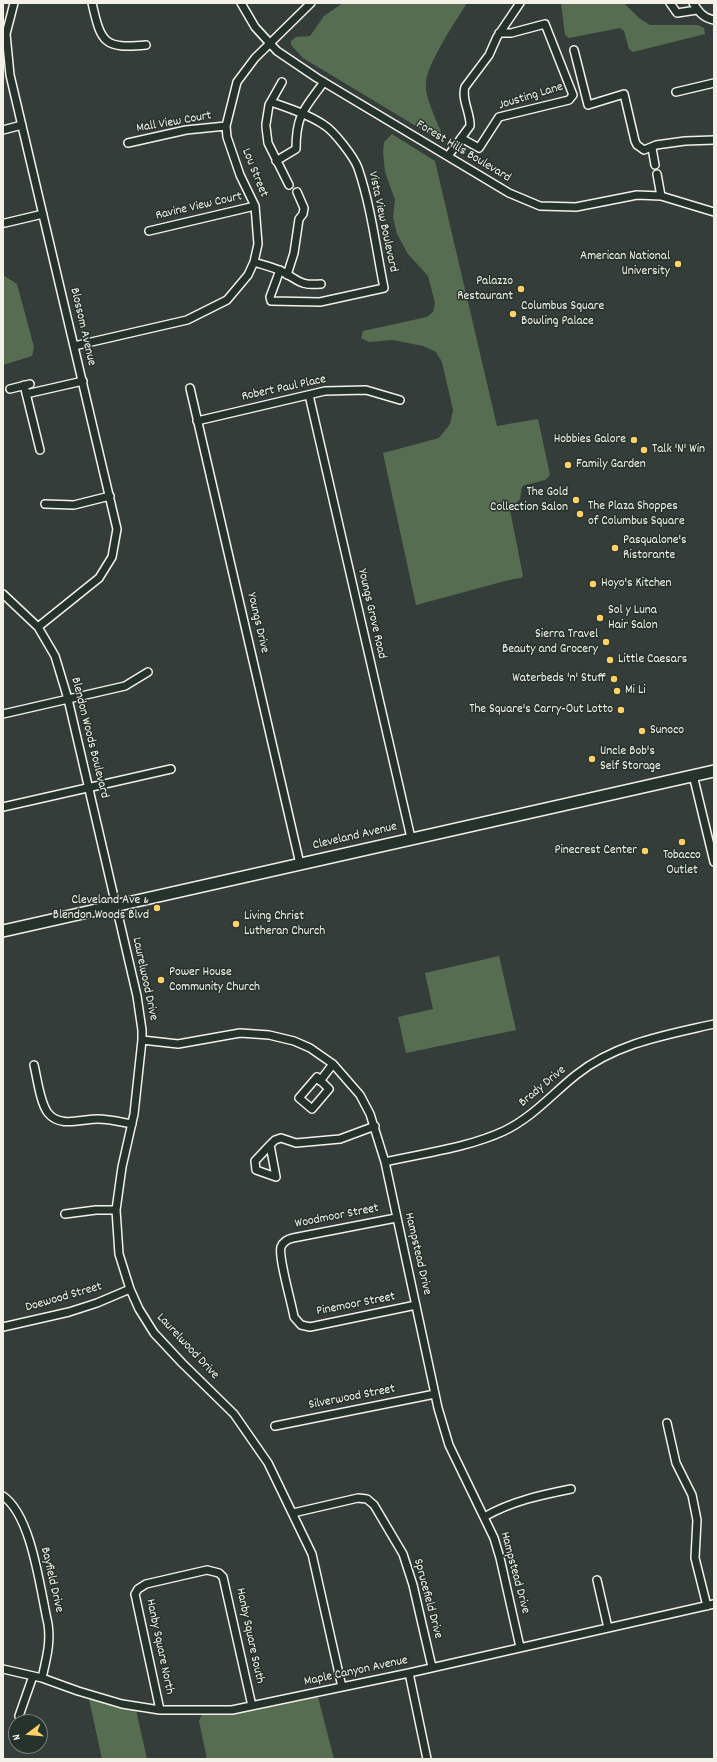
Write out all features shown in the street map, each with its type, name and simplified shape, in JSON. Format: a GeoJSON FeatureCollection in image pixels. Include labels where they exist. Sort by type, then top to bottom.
{"type":"FeatureCollection","features":[{"type":"Feature","properties":{"kind":"main road","name":"Cleveland Avenue"},"geometry":{"type":"LineString","coordinates":[[3,931],[714,770]]}},
{"type":"Feature","properties":{"kind":"street","name":"Blossom Avenue"},"geometry":{"type":"LineString","coordinates":[[14,3],[4,34],[10,75],[117,529],[112,557],[95,581],[38,627]]}},
{"type":"Feature","properties":{"kind":"street"},"geometry":{"type":"LineString","coordinates":[[92,3],[97,26],[109,43],[118,47],[146,45]]}},
{"type":"Feature","properties":{"kind":"street","name":"Forest Hills Boulevard"},"geometry":{"type":"LineString","coordinates":[[241,3],[255,26],[277,51],[324,82],[509,193],[540,206],[576,206],[637,195],[661,196],[714,212]]}},
{"type":"Feature","properties":{"kind":"street","name":"Lou Street"},"geometry":{"type":"LineString","coordinates":[[74,346],[187,320],[227,300],[248,275],[254,262],[258,244],[255,206],[240,175],[226,137],[226,126],[237,82],[255,58],[311,3]]}},
{"type":"Feature","properties":{"kind":"street"},"geometry":{"type":"LineString","coordinates":[[448,156],[470,126],[464,90],[489,55],[499,33],[520,3]]}},
{"type":"Feature","properties":{"kind":"street"},"geometry":{"type":"LineString","coordinates":[[670,3],[677,13],[697,10]]}},
{"type":"Feature","properties":{"kind":"street"},"geometry":{"type":"LineString","coordinates":[[693,3],[697,10],[708,19],[714,20]]}},
{"type":"Feature","properties":{"kind":"street","name":"Jousting Lane"},"geometry":{"type":"LineString","coordinates":[[461,138],[479,148],[499,117],[569,100],[571,98],[573,91],[545,24],[511,33],[499,33]]}},
{"type":"Feature","properties":{"kind":"street"},"geometry":{"type":"LineString","coordinates":[[574,50],[588,105],[624,94],[637,145],[644,150],[652,148],[656,145],[684,141],[714,140]]}},
{"type":"Feature","properties":{"kind":"street"},"geometry":{"type":"LineString","coordinates":[[282,82],[271,102],[266,125],[268,143],[289,185]]}},
{"type":"Feature","properties":{"kind":"street"},"geometry":{"type":"LineString","coordinates":[[276,161],[296,149],[296,130],[301,113],[324,82]]}},
{"type":"Feature","properties":{"kind":"street"},"geometry":{"type":"LineString","coordinates":[[676,92],[714,83]]}},
{"type":"Feature","properties":{"kind":"street"},"geometry":{"type":"LineString","coordinates":[[271,102],[301,113]]}},
{"type":"Feature","properties":{"kind":"street","name":"Vista View Boulevard"},"geometry":{"type":"LineString","coordinates":[[280,270],[270,297],[271,301],[320,302],[384,288],[367,202],[357,166],[335,133],[324,124],[301,113]]}},
{"type":"Feature","properties":{"kind":"street"},"geometry":{"type":"LineString","coordinates":[[3,130],[22,125]]}},
{"type":"Feature","properties":{"kind":"street","name":"Mall View Court"},"geometry":{"type":"LineString","coordinates":[[128,143],[186,130],[226,126]]}},
{"type":"Feature","properties":{"kind":"street"},"geometry":{"type":"LineString","coordinates":[[652,148],[655,165]]}},
{"type":"Feature","properties":{"kind":"street"},"geometry":{"type":"LineString","coordinates":[[657,174],[661,196]]}},
{"type":"Feature","properties":{"kind":"street"},"geometry":{"type":"LineString","coordinates":[[287,275],[294,253],[299,219],[304,208],[297,192]]}},
{"type":"Feature","properties":{"kind":"street","name":"Ravine View Court"},"geometry":{"type":"LineString","coordinates":[[149,231],[255,206]]}},
{"type":"Feature","properties":{"kind":"street"},"geometry":{"type":"LineString","coordinates":[[5,223],[43,214]]}},
{"type":"Feature","properties":{"kind":"street"},"geometry":{"type":"LineString","coordinates":[[254,262],[280,270],[294,280],[307,285],[321,284]]}},
{"type":"Feature","properties":{"kind":"street"},"geometry":{"type":"LineString","coordinates":[[26,394],[83,381]]}},
{"type":"Feature","properties":{"kind":"street"},"geometry":{"type":"LineString","coordinates":[[10,389],[27,385],[26,394],[40,450]]}},
{"type":"Feature","properties":{"kind":"street","name":"Youngs Drive"},"geometry":{"type":"LineString","coordinates":[[190,388],[300,864]]}},
{"type":"Feature","properties":{"kind":"street","name":"Robert Paul Place"},"geometry":{"type":"LineString","coordinates":[[197,421],[325,391],[366,390],[400,400]]}},
{"type":"Feature","properties":{"kind":"street","name":"Youngs Grove Road"},"geometry":{"type":"LineString","coordinates":[[309,395],[411,838]]}},
{"type":"Feature","properties":{"kind":"street"},"geometry":{"type":"LineString","coordinates":[[45,504],[74,505],[110,496]]}},
{"type":"Feature","properties":{"kind":"street","name":"Blendon Woods Boulevard"},"geometry":{"type":"LineString","coordinates":[[3,594],[38,627],[55,656],[68,699],[116,905]]}},
{"type":"Feature","properties":{"kind":"street"},"geometry":{"type":"LineString","coordinates":[[3,714],[125,686],[148,672]]}},
{"type":"Feature","properties":{"kind":"street"},"geometry":{"type":"LineString","coordinates":[[3,807],[171,769]]}},
{"type":"Feature","properties":{"kind":"street"},"geometry":{"type":"LineString","coordinates":[[693,775],[714,862]]}},
{"type":"Feature","properties":{"kind":"street","name":"Laurelwood Drive"},"geometry":{"type":"LineString","coordinates":[[116,905],[137,996],[142,1030],[132,1124],[122,1167],[116,1210],[119,1254],[138,1309],[154,1332],[182,1363],[234,1414],[268,1463],[312,1554],[342,1687]]}},
{"type":"Feature","properties":{"kind":"street","name":"Brady Drive"},"geometry":{"type":"LineString","coordinates":[[384,1162],[456,1147],[505,1130],[533,1113],[576,1074],[608,1054],[644,1041],[714,1024]]}},
{"type":"Feature","properties":{"kind":"street","name":"Hampstead Drive"},"geometry":{"type":"LineString","coordinates":[[142,1040],[178,1044],[240,1033],[269,1035],[294,1041],[333,1064],[360,1095],[375,1126],[435,1394],[449,1445],[494,1538],[520,1647]]}},
{"type":"Feature","properties":{"kind":"street"},"geometry":{"type":"LineString","coordinates":[[320,1081],[333,1064]]}},
{"type":"Feature","properties":{"kind":"street"},"geometry":{"type":"LineString","coordinates":[[34,1065],[43,1104],[47,1112],[53,1118],[62,1122],[100,1119],[132,1124]]}},
{"type":"Feature","properties":{"kind":"street"},"geometry":{"type":"LineString","coordinates":[[270,1145],[275,1140],[281,1138],[296,1143],[340,1139],[375,1126]]}},
{"type":"Feature","properties":{"kind":"street"},"geometry":{"type":"LineString","coordinates":[[65,1214],[96,1210],[116,1210]]}},
{"type":"Feature","properties":{"kind":"street","name":"Woodmoor Street"},"geometry":{"type":"LineString","coordinates":[[301,1325],[294,1317],[281,1254],[283,1244],[287,1240],[293,1238],[396,1218]]}},
{"type":"Feature","properties":{"kind":"street","name":"Doewood Street"},"geometry":{"type":"LineString","coordinates":[[3,1327],[69,1312],[98,1303],[130,1289]]}},
{"type":"Feature","properties":{"kind":"street","name":"Pinemoor Street"},"geometry":{"type":"LineString","coordinates":[[301,1325],[310,1327],[416,1306]]}},
{"type":"Feature","properties":{"kind":"street","name":"Silverwood Street"},"geometry":{"type":"LineString","coordinates":[[275,1426],[435,1394]]}},
{"type":"Feature","properties":{"kind":"street"},"geometry":{"type":"LineString","coordinates":[[667,1423],[676,1463],[692,1495],[698,1520],[696,1558],[710,1605]]}},
{"type":"Feature","properties":{"kind":"street"},"geometry":{"type":"LineString","coordinates":[[484,1517],[508,1505],[525,1499],[571,1488]]}},
{"type":"Feature","properties":{"kind":"street","name":"Bayfield Drive"},"geometry":{"type":"LineString","coordinates":[[3,1496],[16,1508],[27,1532],[48,1624],[50,1635],[42,1678]]}},
{"type":"Feature","properties":{"kind":"street","name":"Sprucefield Drive"},"geometry":{"type":"LineString","coordinates":[[293,1513],[358,1498],[367,1499],[374,1505],[402,1554],[413,1585],[432,1667]]}},
{"type":"Feature","properties":{"kind":"street","name":"Hanby Square South"},"geometry":{"type":"LineString","coordinates":[[138,1589],[146,1584],[207,1570],[219,1573],[223,1577],[252,1706]]}},
{"type":"Feature","properties":{"kind":"street"},"geometry":{"type":"LineString","coordinates":[[597,1580],[608,1628]]}},
{"type":"Feature","properties":{"kind":"street","name":"Hanby Square North"},"geometry":{"type":"LineString","coordinates":[[138,1589],[135,1600],[160,1710]]}},
{"type":"Feature","properties":{"kind":"street","name":"Maple Canyon Avenue"},"geometry":{"type":"LineString","coordinates":[[3,1669],[42,1678],[78,1691],[122,1704],[160,1710],[232,1710],[409,1673],[710,1605]]}},
{"type":"Feature","properties":{"kind":"street"},"geometry":{"type":"LineString","coordinates":[[409,1673],[427,1759]]}},
{"type":"Feature","properties":{"kind":"street"},"geometry":{"type":"LineString","coordinates":[[20,1714],[33,1676]]}},
{"type":"Feature","properties":{"kind":"green space"},"geometry":{"type":"Polygon","coordinates":[[[343,3],[467,3],[431,64],[426,82],[429,101],[442,135],[439,140],[303,58],[291,45],[291,41],[296,37],[310,36],[324,16],[343,3]]]}},
{"type":"Feature","properties":{"kind":"green space"},"geometry":{"type":"Polygon","coordinates":[[[561,3],[624,3],[639,18],[650,25],[698,25],[704,28],[705,34],[633,52],[629,49],[624,31],[620,28],[569,38],[565,35],[561,3]]]}},
{"type":"Feature","properties":{"kind":"green space"},"geometry":{"type":"Polygon","coordinates":[[[392,134],[435,161],[497,426],[538,419],[550,475],[545,480],[522,487],[520,499],[510,510],[523,576],[521,578],[416,605],[383,453],[439,438],[450,424],[453,410],[442,362],[436,352],[423,346],[393,340],[369,342],[361,338],[363,331],[427,317],[433,312],[435,303],[428,276],[408,254],[397,234],[393,218],[395,200],[385,172],[383,152],[384,142],[392,134]]]}},
{"type":"Feature","properties":{"kind":"green space"},"geometry":{"type":"Polygon","coordinates":[[[3,275],[17,284],[34,347],[32,356],[3,365],[3,275]]]}},
{"type":"Feature","properties":{"kind":"green space"},"geometry":{"type":"Polygon","coordinates":[[[499,956],[516,1030],[406,1053],[398,1017],[433,1009],[425,973],[499,956]]]}},
{"type":"Feature","properties":{"kind":"green space"},"geometry":{"type":"Polygon","coordinates":[[[318,1697],[334,1759],[207,1759],[199,1721],[202,1714],[250,1711],[318,1697]]]}},
{"type":"Feature","properties":{"kind":"green space"},"geometry":{"type":"Polygon","coordinates":[[[89,1699],[136,1710],[147,1759],[102,1759],[89,1699]]]}},
{"type":"Feature","properties":{"kind":"place","name":"American National University"},"geometry":{"type":"Point","coordinates":[678,264]}},
{"type":"Feature","properties":{"kind":"place","name":"Palazzo Restaurant"},"geometry":{"type":"Point","coordinates":[521,289]}},
{"type":"Feature","properties":{"kind":"place","name":"Columbus Square Bowling Palace"},"geometry":{"type":"Point","coordinates":[513,314]}},
{"type":"Feature","properties":{"kind":"place","name":"Hobbies Galore"},"geometry":{"type":"Point","coordinates":[634,440]}},
{"type":"Feature","properties":{"kind":"place","name":"Talk 'N' Win"},"geometry":{"type":"Point","coordinates":[644,450]}},
{"type":"Feature","properties":{"kind":"place","name":"Family Garden"},"geometry":{"type":"Point","coordinates":[568,465]}},
{"type":"Feature","properties":{"kind":"place","name":"The Gold Collection Salon"},"geometry":{"type":"Point","coordinates":[576,500]}},
{"type":"Feature","properties":{"kind":"place","name":"The Plaza Shoppes of Columbus Square"},"geometry":{"type":"Point","coordinates":[580,514]}},
{"type":"Feature","properties":{"kind":"place","name":"Pasqualone's Ristorante"},"geometry":{"type":"Point","coordinates":[615,548]}},
{"type":"Feature","properties":{"kind":"place","name":"Hoyo's Kitchen"},"geometry":{"type":"Point","coordinates":[593,584]}},
{"type":"Feature","properties":{"kind":"place","name":"Sol y Luna Hair Salon"},"geometry":{"type":"Point","coordinates":[600,618]}},
{"type":"Feature","properties":{"kind":"place","name":"Sierra Travel Beauty and Grocery"},"geometry":{"type":"Point","coordinates":[606,642]}},
{"type":"Feature","properties":{"kind":"place","name":"Little Caesars"},"geometry":{"type":"Point","coordinates":[610,660]}},
{"type":"Feature","properties":{"kind":"place","name":"Waterbeds 'n' Stuff"},"geometry":{"type":"Point","coordinates":[614,679]}},
{"type":"Feature","properties":{"kind":"place","name":"Mi Li"},"geometry":{"type":"Point","coordinates":[617,691]}},
{"type":"Feature","properties":{"kind":"place","name":"The Square's Carry-Out Lotto"},"geometry":{"type":"Point","coordinates":[621,710]}},
{"type":"Feature","properties":{"kind":"place","name":"Sunoco"},"geometry":{"type":"Point","coordinates":[642,731]}},
{"type":"Feature","properties":{"kind":"place","name":"Uncle Bob's Self Storage"},"geometry":{"type":"Point","coordinates":[592,759]}},
{"type":"Feature","properties":{"kind":"place","name":"Tobacco Outlet"},"geometry":{"type":"Point","coordinates":[682,842]}},
{"type":"Feature","properties":{"kind":"place","name":"Pinecrest Center"},"geometry":{"type":"Point","coordinates":[645,851]}},
{"type":"Feature","properties":{"kind":"place","name":"Cleveland Ave & Blendon Woods Blvd"},"geometry":{"type":"Point","coordinates":[157,908]}},
{"type":"Feature","properties":{"kind":"place","name":"Living Christ Lutheran Church"},"geometry":{"type":"Point","coordinates":[236,924]}},
{"type":"Feature","properties":{"kind":"place","name":"Power House Community Church"},"geometry":{"type":"Point","coordinates":[161,980]}}]}
